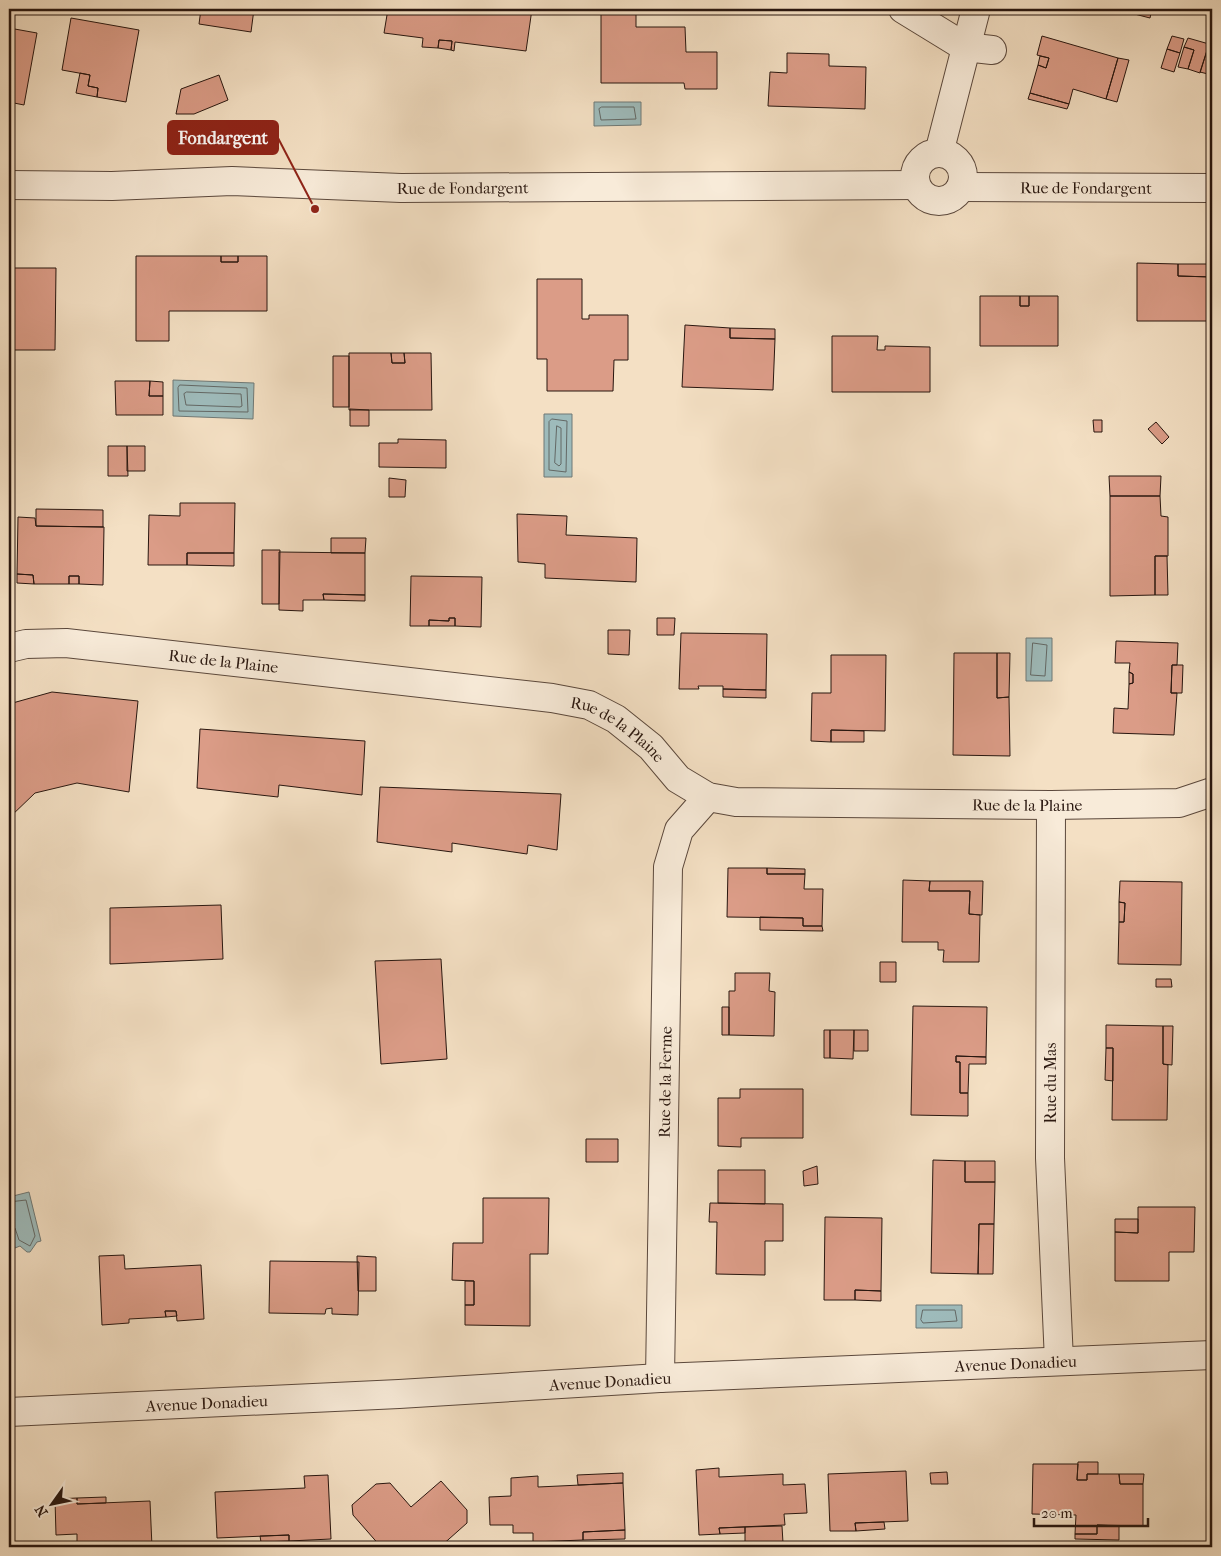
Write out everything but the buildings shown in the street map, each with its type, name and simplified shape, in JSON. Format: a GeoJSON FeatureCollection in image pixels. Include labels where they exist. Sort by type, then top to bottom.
{"type":"FeatureCollection","features":[{"type":"Feature","properties":{"kind":"street"},"geometry":{"type":"LineString","coordinates":[[903,9],[965,46],[992,50]]}},
{"type":"Feature","properties":{"kind":"street"},"geometry":{"type":"LineString","coordinates":[[939,153],[976,9]]}},
{"type":"Feature","properties":{"kind":"street"},"geometry":{"type":"LineString","coordinates":[[939,153],[949,155],[956,160],[963,178],[960,187],[947,199],[938,200],[929,198],[916,185],[915,176],[917,166],[922,159],[930,154],[939,153]]}},
{"type":"Feature","properties":{"kind":"street","name":"Rue de Fondargent"},"geometry":{"type":"LineString","coordinates":[[9,185],[112,186],[232,181],[401,188],[916,185]]}},
{"type":"Feature","properties":{"kind":"street","name":"Rue de Fondargent"},"geometry":{"type":"LineString","coordinates":[[960,187],[1212,188]]}},
{"type":"Feature","properties":{"kind":"street","name":"Rue de la Plaine"},"geometry":{"type":"LineString","coordinates":[[9,648],[26,644],[66,643],[552,698],[589,705],[616,719],[651,747],[678,779],[708,797],[736,802],[1050,805],[1179,803],[1212,792]]}},
{"type":"Feature","properties":{"kind":"street","name":"Rue de la Ferme"},"geometry":{"type":"LineString","coordinates":[[660,1378],[668,867],[679,830],[708,797]]}},
{"type":"Feature","properties":{"kind":"street","name":"Rue du Mas"},"geometry":{"type":"LineString","coordinates":[[1050,805],[1050,1158],[1059,1361]]}},
{"type":"Feature","properties":{"kind":"street","name":"Avenue Donadieu"},"geometry":{"type":"LineString","coordinates":[[9,1412],[399,1394],[660,1378],[1212,1355]]}},
{"type":"Feature","properties":{"kind":"water"},"geometry":{"type":"Polygon","coordinates":[[[594,102],[641,102],[641,125],[594,126],[594,102]]]}},
{"type":"Feature","properties":{"kind":"water"},"geometry":{"type":"Polygon","coordinates":[[[173,380],[254,383],[253,419],[173,416],[173,380]]]}},
{"type":"Feature","properties":{"kind":"water"},"geometry":{"type":"Polygon","coordinates":[[[544,414],[572,414],[572,477],[544,477],[544,414]]]}},
{"type":"Feature","properties":{"kind":"water"},"geometry":{"type":"Polygon","coordinates":[[[1026,638],[1052,638],[1052,681],[1026,681],[1026,638]]]}},
{"type":"Feature","properties":{"kind":"water"},"geometry":{"type":"Polygon","coordinates":[[[29,1192],[41,1241],[37,1242],[30,1252],[27,1252],[20,1246],[15,1248],[9,1220],[9,1197],[29,1192]]]}},
{"type":"Feature","properties":{"kind":"water"},"geometry":{"type":"Polygon","coordinates":[[[916,1305],[962,1305],[962,1328],[916,1328],[916,1305]]]}},
{"type":"Feature","properties":{"kind":"place","name":"Fondargent"},"geometry":{"type":"Point","coordinates":[315,209]}}]}
